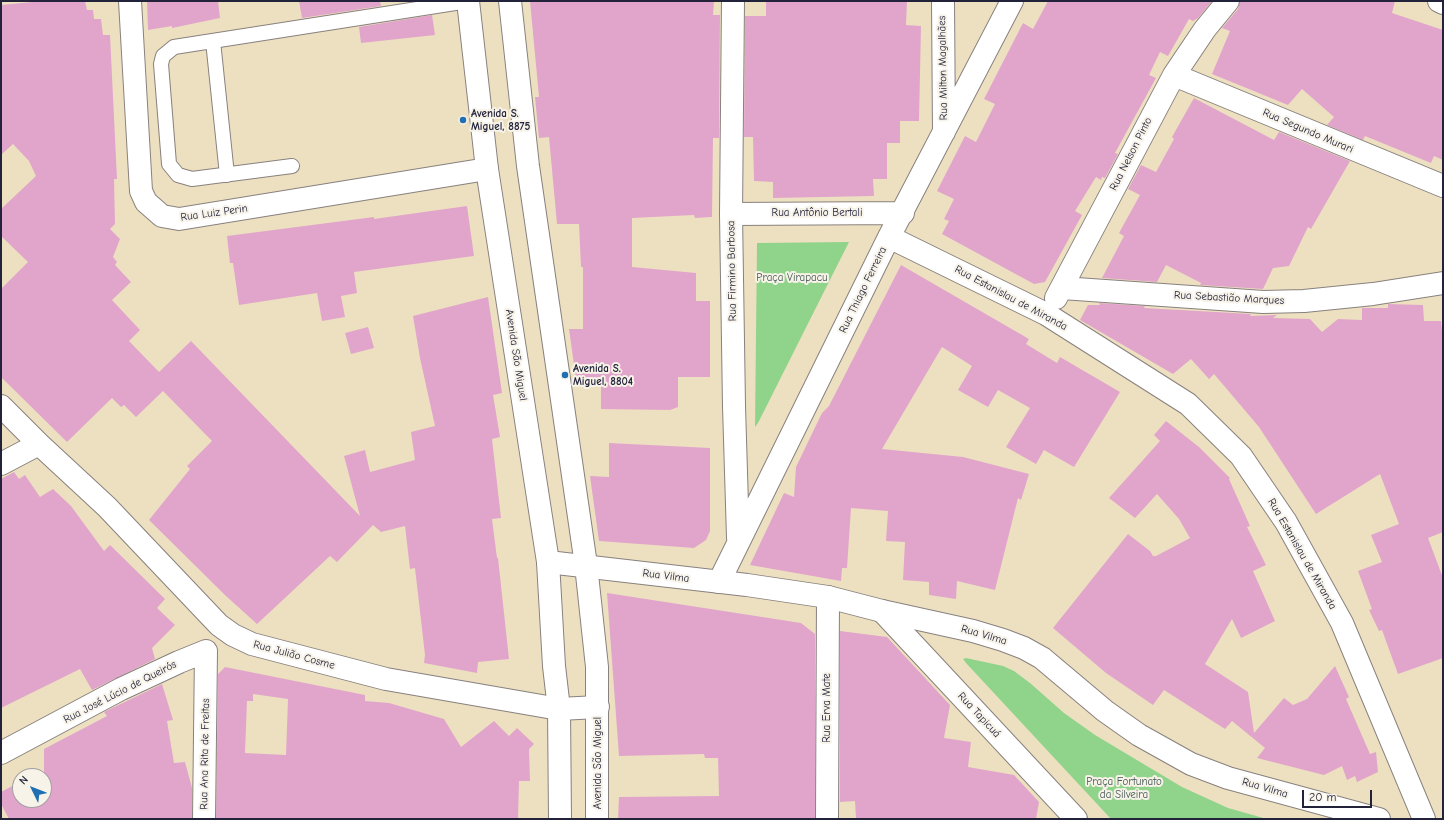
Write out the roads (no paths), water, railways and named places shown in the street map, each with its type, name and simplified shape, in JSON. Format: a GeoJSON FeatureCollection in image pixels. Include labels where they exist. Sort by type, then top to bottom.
{"type":"FeatureCollection","features":[{"type":"Feature","properties":{"kind":"street","name":"Rua Luiz Perin"},"geometry":{"type":"LineString","coordinates":[[130,1],[142,191],[146,202],[162,216],[179,219],[487,169]]}},
{"type":"Feature","properties":{"kind":"street","name":"Avenida São Miguel"},"geometry":{"type":"LineString","coordinates":[[468,1],[487,169],[548,562],[554,666],[559,709],[560,819]]}},
{"type":"Feature","properties":{"kind":"street","name":"Avenida São Miguel"},"geometry":{"type":"LineString","coordinates":[[510,1],[528,166],[586,565],[597,667],[597,819]]}},
{"type":"Feature","properties":{"kind":"street","name":"Rua Firmino Barbosa"},"geometry":{"type":"LineString","coordinates":[[733,1],[731,214],[738,541]]}},
{"type":"Feature","properties":{"kind":"street","name":"Rua Milton Magalhães"},"geometry":{"type":"LineString","coordinates":[[942,1],[944,134]]}},
{"type":"Feature","properties":{"kind":"street","name":"Rua Thiago Ferreira"},"geometry":{"type":"LineString","coordinates":[[719,582],[889,237],[903,213],[1012,1]]}},
{"type":"Feature","properties":{"kind":"street","name":"Rua Nelson Pinto"},"geometry":{"type":"LineString","coordinates":[[1046,314],[1062,288],[1174,75],[1205,29],[1228,1]]}},
{"type":"Feature","properties":{"kind":"street"},"geometry":{"type":"LineString","coordinates":[[1439,1],[1443,3]]}},
{"type":"Feature","properties":{"kind":"street","name":"Rua Segundo Murari"},"geometry":{"type":"LineString","coordinates":[[1174,75],[1443,186]]}},
{"type":"Feature","properties":{"kind":"street","name":"Rua Antônio Bertali"},"geometry":{"type":"LineString","coordinates":[[731,214],[903,213]]}},
{"type":"Feature","properties":{"kind":"street","name":"Rua Estanislau de Miranda"},"geometry":{"type":"LineString","coordinates":[[889,237],[1046,314],[1188,404],[1241,456],[1286,522],[1342,624],[1424,819]]}},
{"type":"Feature","properties":{"kind":"street","name":"Rua Sebastião Marques"},"geometry":{"type":"LineString","coordinates":[[1062,288],[1263,302],[1304,301],[1374,294],[1443,283]]}},
{"type":"Feature","properties":{"kind":"street","name":"Rua Julião Cosme"},"geometry":{"type":"LineString","coordinates":[[1,406],[39,444],[107,507],[219,625],[233,635],[252,644],[386,679],[559,709]]}},
{"type":"Feature","properties":{"kind":"street"},"geometry":{"type":"LineString","coordinates":[[1,464],[39,444]]}},
{"type":"Feature","properties":{"kind":"street","name":"Rua Vilma"},"geometry":{"type":"LineString","coordinates":[[548,562],[586,565],[828,597],[882,612],[973,631],[1024,648],[1042,658],[1105,711],[1139,735],[1191,764],[1235,780],[1379,819]]}},
{"type":"Feature","properties":{"kind":"street","name":"Rua Erva Mate"},"geometry":{"type":"LineString","coordinates":[[827,819],[826,700],[828,597]]}},
{"type":"Feature","properties":{"kind":"street","name":"Rua Tapicuá"},"geometry":{"type":"LineString","coordinates":[[882,612],[1076,819]]}},
{"type":"Feature","properties":{"kind":"street","name":"Rua José Lúcio de Queirós"},"geometry":{"type":"LineString","coordinates":[[1,753],[121,689],[206,651],[233,635]]}},
{"type":"Feature","properties":{"kind":"street","name":"Rua Ana Rita de Freitas"},"geometry":{"type":"LineString","coordinates":[[204,819],[206,651]]}},
{"type":"Feature","properties":{"kind":"street","name":"Avenida São Miguel"},"geometry":{"type":"LineString","coordinates":[[559,709],[598,707]]}},
{"type":"Feature","properties":{"kind":"lane"},"geometry":{"type":"LineString","coordinates":[[292,166],[192,179],[185,178],[172,170],[169,164],[161,64],[163,56],[174,47],[468,1]]}},
{"type":"Feature","properties":{"kind":"lane"},"geometry":{"type":"LineString","coordinates":[[213,41],[227,175]]}},
{"type":"Feature","properties":{"kind":"place","name":"Avenida S. Miguel, 8875"},"geometry":{"type":"Point","coordinates":[463,120]}},
{"type":"Feature","properties":{"kind":"place","name":"Avenida S. Miguel, 8804"},"geometry":{"type":"Point","coordinates":[565,375]}},
{"type":"Feature","properties":{"kind":"park label","name":"Praça Virapacu"},"geometry":{"type":"Point","coordinates":[792,278]}},
{"type":"Feature","properties":{"kind":"park label","name":"Praça Fortunato da Silveira"},"geometry":{"type":"Point","coordinates":[1124,788]}}]}
